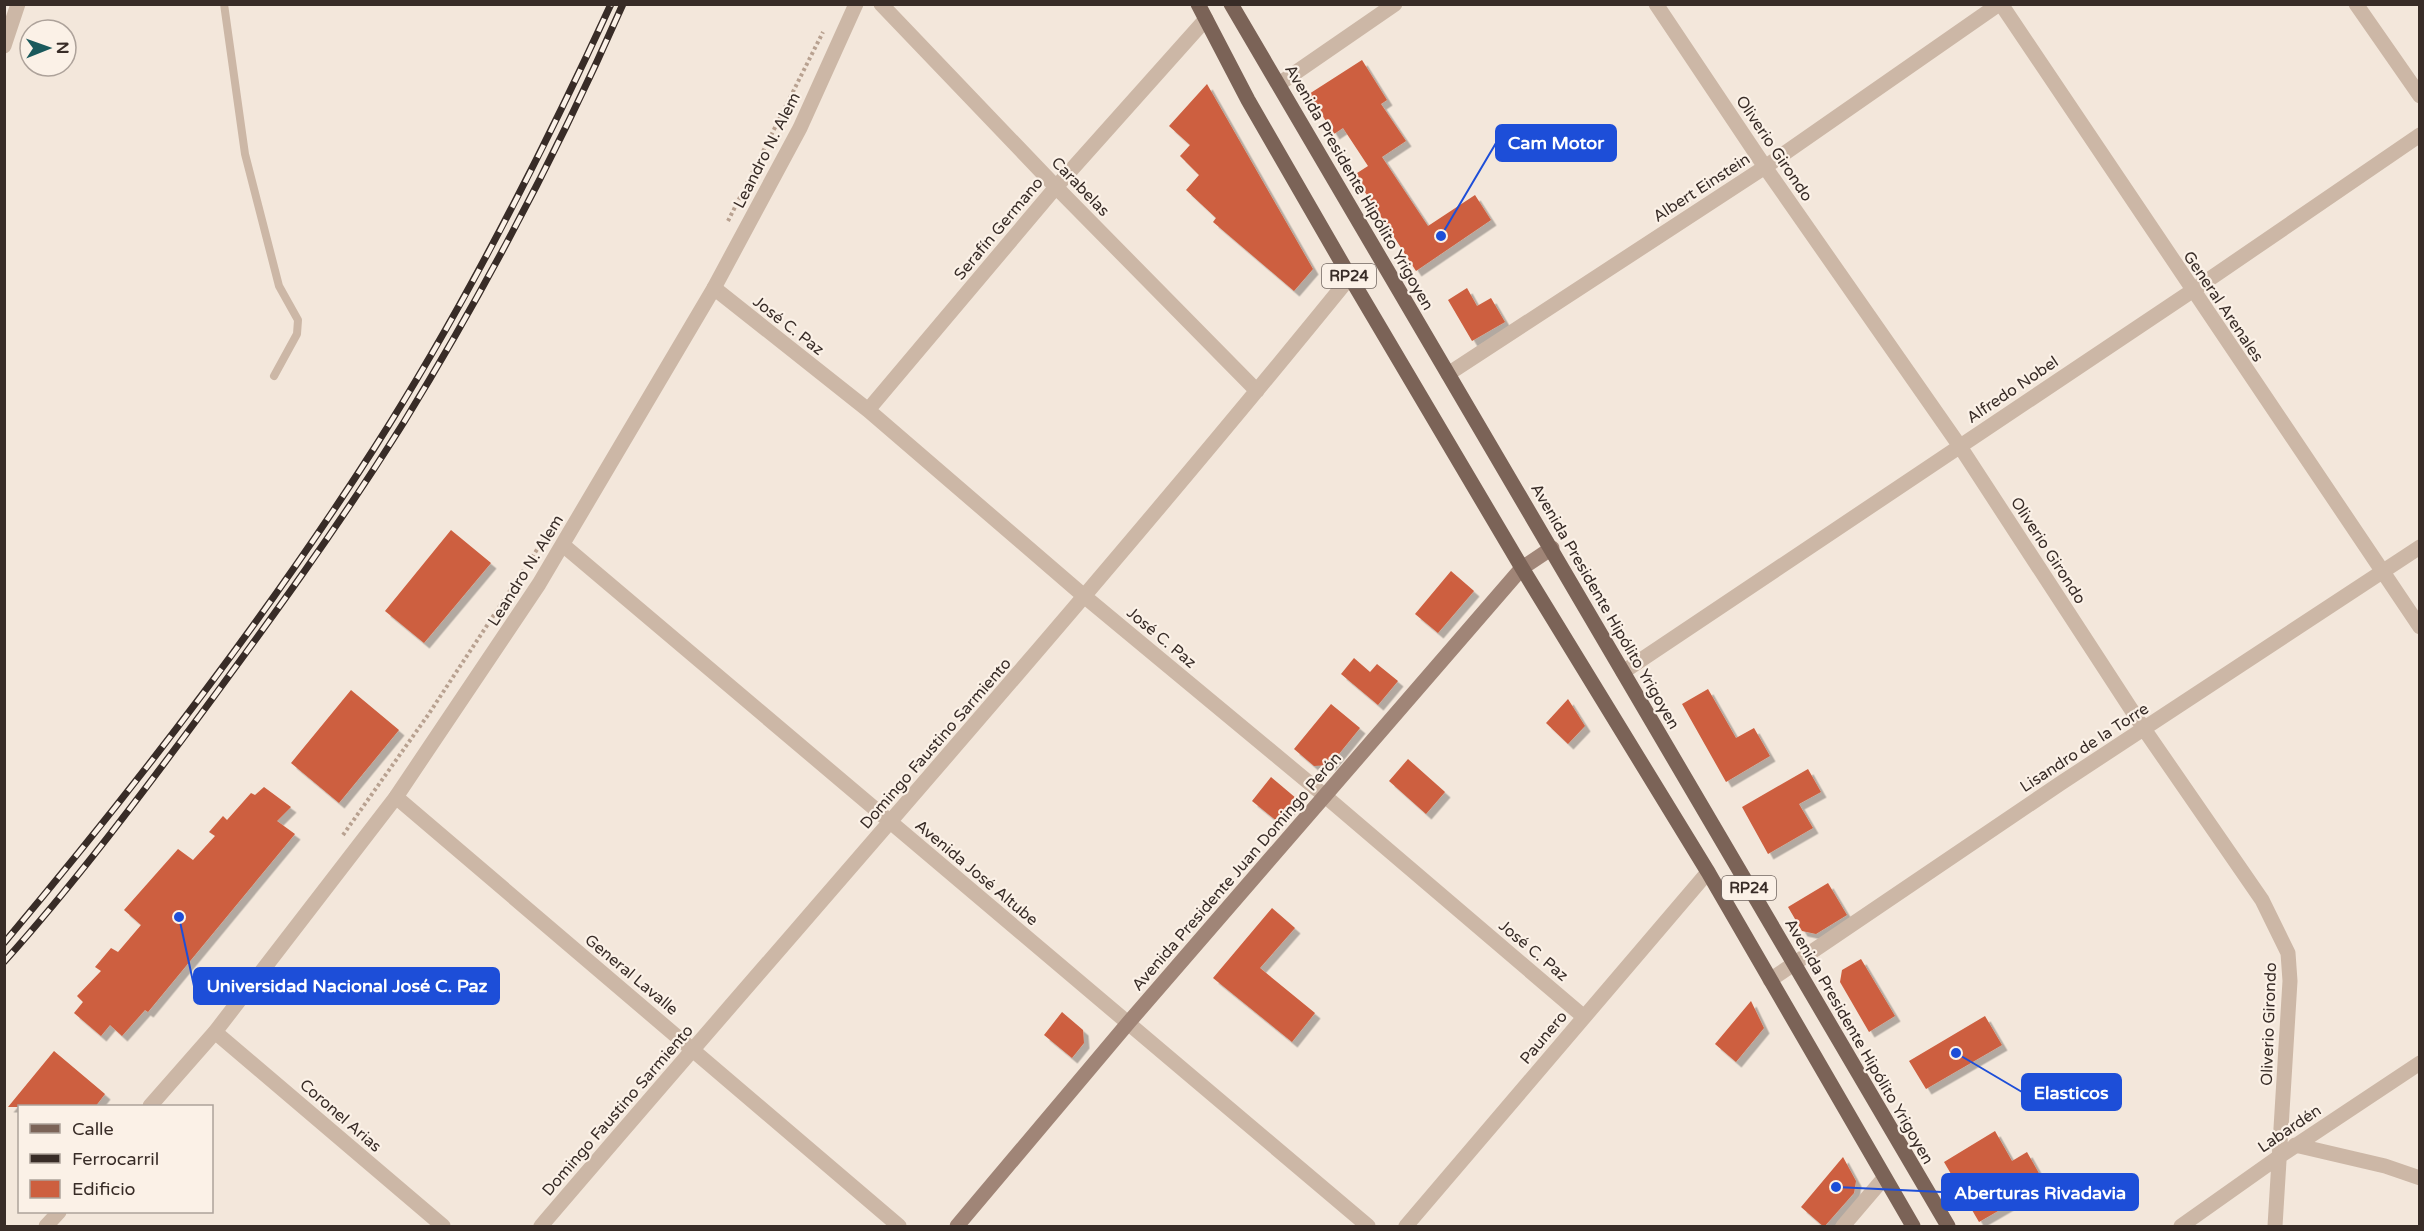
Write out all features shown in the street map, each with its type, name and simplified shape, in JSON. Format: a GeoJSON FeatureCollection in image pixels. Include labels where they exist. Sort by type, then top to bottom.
{"type":"FeatureCollection","features":[{"type":"Feature","properties":{"kind":"main road","name":"RP24"},"geometry":{"type":"LineString","coordinates":[[1198,4],[1248,100],[1350,277],[1522,568],[1708,872],[1913,1227]]}},
{"type":"Feature","properties":{"kind":"main road","name":"Avenida Presidente Hipólito Yrigoyen"},"geometry":{"type":"LineString","coordinates":[[1231,4],[1948,1227]]}},
{"type":"Feature","properties":{"kind":"main road","name":"Avenida Presidente Juan Domingo Perón"},"geometry":{"type":"LineString","coordinates":[[957,1227],[1129,1022],[1522,568],[1552,548]]}},
{"type":"Feature","properties":{"kind":"street"},"geometry":{"type":"LineString","coordinates":[[4,45],[18,4]]}},
{"type":"Feature","properties":{"kind":"street","name":"Leandro N. Alem"},"geometry":{"type":"LineString","coordinates":[[152,1105],[215,1032],[396,797],[563,546],[714,288],[800,128],[856,4]]}},
{"type":"Feature","properties":{"kind":"street","name":"Carabelas"},"geometry":{"type":"LineString","coordinates":[[881,4],[1056,187],[1257,391]]}},
{"type":"Feature","properties":{"kind":"street"},"geometry":{"type":"LineString","coordinates":[[1279,84],[1395,4]]}},
{"type":"Feature","properties":{"kind":"street","name":"Oliverio Girondo"},"geometry":{"type":"LineString","coordinates":[[1656,4],[1765,167],[1959,445],[2144,729],[2262,900],[2288,953],[2290,981],[2275,1227]]}},
{"type":"Feature","properties":{"kind":"street","name":"Albert Einstein"},"geometry":{"type":"LineString","coordinates":[[1448,374],[1765,167],[2000,4]]}},
{"type":"Feature","properties":{"kind":"street","name":"General Arenales"},"geometry":{"type":"LineString","coordinates":[[2000,4],[2420,627]]}},
{"type":"Feature","properties":{"kind":"street"},"geometry":{"type":"LineString","coordinates":[[2356,4],[2420,96]]}},
{"type":"Feature","properties":{"kind":"street","name":"Serafín Germano"},"geometry":{"type":"LineString","coordinates":[[868,410],[1056,187],[1206,19]]}},
{"type":"Feature","properties":{"kind":"street","name":"Alfredo Nobel"},"geometry":{"type":"LineString","coordinates":[[1623,672],[2192,291],[2420,135]]}},
{"type":"Feature","properties":{"kind":"street","name":"Domingo Faustino Sarmiento"},"geometry":{"type":"LineString","coordinates":[[541,1227],[890,824],[1257,391],[1350,277]]}},
{"type":"Feature","properties":{"kind":"street","name":"José C. Paz"},"geometry":{"type":"LineString","coordinates":[[714,288],[868,410],[1084,596],[1325,796],[1584,1017]]}},
{"type":"Feature","properties":{"kind":"street","name":"Avenida José Altube"},"geometry":{"type":"LineString","coordinates":[[563,546],[890,824],[1129,1022],[1368,1227]]}},
{"type":"Feature","properties":{"kind":"street","name":"Lisandro de la Torre"},"geometry":{"type":"LineString","coordinates":[[1770,980],[1794,966],[2061,783],[2420,547]]}},
{"type":"Feature","properties":{"kind":"street","name":"General Lavalle"},"geometry":{"type":"LineString","coordinates":[[396,797],[899,1227]]}},
{"type":"Feature","properties":{"kind":"street","name":"Paunero"},"geometry":{"type":"LineString","coordinates":[[1406,1227],[1708,872]]}},
{"type":"Feature","properties":{"kind":"street","name":"Coronel Arias"},"geometry":{"type":"LineString","coordinates":[[215,1032],[443,1227]]}},
{"type":"Feature","properties":{"kind":"street","name":"Labardén"},"geometry":{"type":"LineString","coordinates":[[2181,1227],[2295,1145],[2420,1063]]}},
{"type":"Feature","properties":{"kind":"street"},"geometry":{"type":"LineString","coordinates":[[2295,1145],[2385,1166],[2420,1178]]}},
{"type":"Feature","properties":{"kind":"street"},"geometry":{"type":"LineString","coordinates":[[1843,1227],[1884,1178]]}},
{"type":"Feature","properties":{"kind":"street"},"geometry":{"type":"LineString","coordinates":[[46,1227],[58,1213]]}},
{"type":"Feature","properties":{"kind":"lane"},"geometry":{"type":"LineString","coordinates":[[224,4],[245,154],[279,286],[298,320],[297,334],[274,376]]}},
{"type":"Feature","properties":{"kind":"path"},"geometry":{"type":"LineString","coordinates":[[725,227],[826,26]]}},
{"type":"Feature","properties":{"kind":"path"},"geometry":{"type":"LineString","coordinates":[[340,839],[428,715],[545,537]]}},
{"type":"Feature","properties":{"kind":"building"},"geometry":{"type":"Polygon","coordinates":[[[1362,60],[1387,100],[1381,104],[1406,141],[1382,157],[1428,226],[1475,195],[1491,220],[1416,271],[1354,175],[1368,166],[1343,128],[1334,134],[1309,94],[1362,60]]]}},
{"type":"Feature","properties":{"kind":"building"},"geometry":{"type":"Polygon","coordinates":[[[1207,84],[1313,269],[1294,291],[1213,222],[1216,218],[1186,190],[1199,175],[1180,156],[1190,145],[1169,126],[1207,84]]]}},
{"type":"Feature","properties":{"kind":"building"},"geometry":{"type":"Polygon","coordinates":[[[1467,288],[1477,306],[1491,298],[1505,322],[1472,341],[1448,300],[1467,288]]]}},
{"type":"Feature","properties":{"kind":"building"},"geometry":{"type":"Polygon","coordinates":[[[451,530],[491,563],[424,643],[385,611],[451,530]]]}},
{"type":"Feature","properties":{"kind":"building"},"geometry":{"type":"Polygon","coordinates":[[[1451,571],[1474,591],[1438,633],[1415,614],[1451,571]]]}},
{"type":"Feature","properties":{"kind":"building"},"geometry":{"type":"Polygon","coordinates":[[[1354,658],[1370,672],[1377,664],[1398,681],[1378,705],[1341,674],[1354,658]]]}},
{"type":"Feature","properties":{"kind":"building"},"geometry":{"type":"Polygon","coordinates":[[[1708,689],[1736,738],[1754,728],[1770,756],[1726,782],[1682,704],[1708,689]]]}},
{"type":"Feature","properties":{"kind":"building"},"geometry":{"type":"Polygon","coordinates":[[[351,690],[399,730],[339,803],[291,763],[351,690]]]}},
{"type":"Feature","properties":{"kind":"building"},"geometry":{"type":"Polygon","coordinates":[[[1568,699],[1585,726],[1568,744],[1546,723],[1568,699]]]}},
{"type":"Feature","properties":{"kind":"building"},"geometry":{"type":"Polygon","coordinates":[[[1331,704],[1360,728],[1330,765],[1314,766],[1294,749],[1331,704]]]}},
{"type":"Feature","properties":{"kind":"building"},"geometry":{"type":"Polygon","coordinates":[[[1408,759],[1445,792],[1426,814],[1389,781],[1408,759]]]}},
{"type":"Feature","properties":{"kind":"building"},"geometry":{"type":"Polygon","coordinates":[[[1808,769],[1821,792],[1799,804],[1813,828],[1768,854],[1742,807],[1808,769]]]}},
{"type":"Feature","properties":{"kind":"building"},"geometry":{"type":"Polygon","coordinates":[[[1271,777],[1297,799],[1278,822],[1252,801],[1271,777]]]}},
{"type":"Feature","properties":{"kind":"building"},"geometry":{"type":"Polygon","coordinates":[[[264,787],[291,807],[277,821],[295,834],[148,1012],[145,1010],[122,1036],[110,1025],[101,1036],[74,1013],[83,1002],[77,996],[101,971],[95,967],[111,948],[118,952],[141,925],[124,910],[178,849],[193,860],[215,836],[209,832],[223,816],[227,820],[251,793],[255,795],[264,787]]]}},
{"type":"Feature","properties":{"kind":"building"},"geometry":{"type":"Polygon","coordinates":[[[1828,883],[1847,915],[1816,934],[1802,931],[1788,907],[1828,883]]]}},
{"type":"Feature","properties":{"kind":"building"},"geometry":{"type":"Polygon","coordinates":[[[1272,908],[1295,928],[1260,968],[1315,1013],[1292,1042],[1213,978],[1272,908]]]}},
{"type":"Feature","properties":{"kind":"building"},"geometry":{"type":"Polygon","coordinates":[[[1861,959],[1895,1016],[1869,1032],[1840,982],[1842,970],[1861,959]]]}},
{"type":"Feature","properties":{"kind":"building"},"geometry":{"type":"Polygon","coordinates":[[[1751,1001],[1764,1028],[1736,1062],[1715,1044],[1751,1001]]]}},
{"type":"Feature","properties":{"kind":"building"},"geometry":{"type":"Polygon","coordinates":[[[1062,1012],[1083,1030],[1084,1043],[1072,1058],[1044,1035],[1062,1012]]]}},
{"type":"Feature","properties":{"kind":"building"},"geometry":{"type":"Polygon","coordinates":[[[1985,1016],[2002,1045],[1926,1089],[1909,1061],[1985,1016]]]}},
{"type":"Feature","properties":{"kind":"building"},"geometry":{"type":"Polygon","coordinates":[[[54,1051],[105,1094],[97,1105],[8,1107],[54,1051]]]}},
{"type":"Feature","properties":{"kind":"building"},"geometry":{"type":"Polygon","coordinates":[[[1995,1131],[2012,1161],[2027,1152],[2045,1184],[1979,1222],[1944,1162],[1995,1131]]]}},
{"type":"Feature","properties":{"kind":"building"},"geometry":{"type":"Polygon","coordinates":[[[1843,1157],[1856,1181],[1854,1193],[1824,1227],[1801,1207],[1843,1157]]]}},
{"type":"Feature","properties":{"kind":"railway"},"geometry":{"type":"LineString","coordinates":[[4,943],[198,701],[289,575],[375,447],[471,285],[557,118],[611,4]]}},
{"type":"Feature","properties":{"kind":"railway"},"geometry":{"type":"LineString","coordinates":[[4,962],[80,872],[177,746],[305,570],[380,460],[493,269],[548,164],[623,4]]}},
{"type":"Feature","properties":{"kind":"place","name":"Cam Motor"},"geometry":{"type":"Point","coordinates":[1441,236]}},
{"type":"Feature","properties":{"kind":"place","name":"Universidad Nacional José C. Paz"},"geometry":{"type":"Point","coordinates":[179,917]}},
{"type":"Feature","properties":{"kind":"place","name":"Elasticos"},"geometry":{"type":"Point","coordinates":[1956,1053]}},
{"type":"Feature","properties":{"kind":"place","name":"Aberturas Rivadavia"},"geometry":{"type":"Point","coordinates":[1836,1187]}}]}
